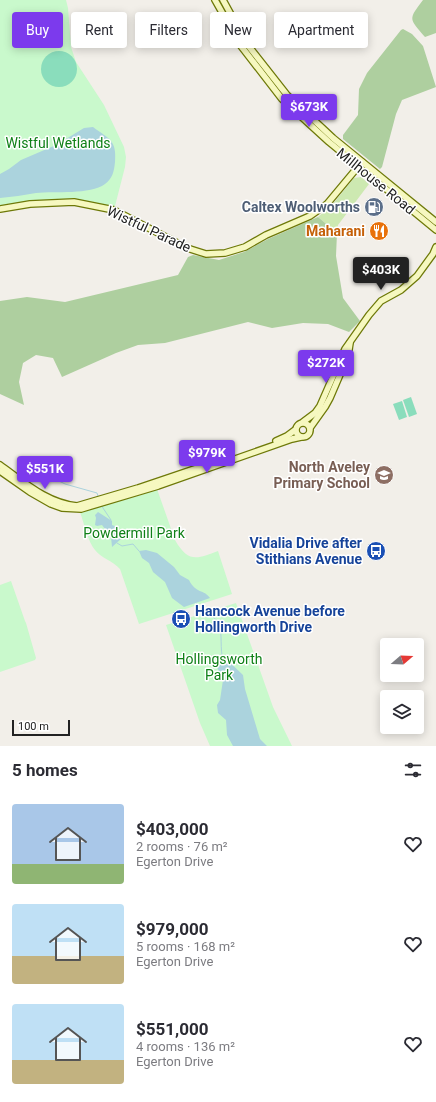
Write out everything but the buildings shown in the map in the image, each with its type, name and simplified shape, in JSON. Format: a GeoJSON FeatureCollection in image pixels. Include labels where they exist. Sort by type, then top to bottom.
{"type":"FeatureCollection","features":[{"type":"Feature","properties":{"kind":"street","name":"Millhouse Road"},"geometry":{"type":"LineString","coordinates":[[215,0],[241,46],[284,97],[329,142],[436,222]]}},
{"type":"Feature","properties":{"kind":"street","name":"Millhouse Road"},"geometry":{"type":"LineString","coordinates":[[223,0],[247,44],[284,97]]}},
{"type":"Feature","properties":{"kind":"street","name":"Millhouse Road"},"geometry":{"type":"LineString","coordinates":[[360,164],[436,230]]}},
{"type":"Feature","properties":{"kind":"street","name":"Wistful Parade"},"geometry":{"type":"LineString","coordinates":[[0,208],[30,204],[74,202],[114,210],[187,248],[206,254],[226,254],[245,248],[266,235],[310,216],[327,204],[360,164]]}},
{"type":"Feature","properties":{"kind":"street"},"geometry":{"type":"LineString","coordinates":[[0,471],[30,492],[51,504],[62,508],[81,509],[108,498],[287,436],[295,430],[297,425],[315,413],[320,406],[345,350],[381,301],[401,290],[417,276],[435,254],[436,247]]}},
{"type":"Feature","properties":{"kind":"street"},"geometry":{"type":"LineString","coordinates":[[108,498],[158,486],[292,439],[308,435],[310,428],[330,398],[348,356],[350,343]]}},
{"type":"Feature","properties":{"kind":"street"},"geometry":{"type":"LineString","coordinates":[[303,422],[310,428]]}},
{"type":"Feature","properties":{"kind":"street"},"geometry":{"type":"LineString","coordinates":[[295,430],[297,435],[301,437]]}},
{"type":"Feature","properties":{"kind":"street"},"geometry":{"type":"LineString","coordinates":[[0,465],[35,490],[56,502],[77,506],[92,504]]}},
{"type":"Feature","properties":{"kind":"green space","name":"Wistful Wetlands"},"geometry":{"type":"Polygon","coordinates":[[[0,0],[66,0],[71,48],[76,62],[104,105],[124,147],[126,157],[125,167],[114,210],[73,202],[0,209],[0,0]]]}},
{"type":"Feature","properties":{"kind":"green space"},"geometry":{"type":"Polygon","coordinates":[[[423,0],[436,0],[436,33],[425,37],[412,19],[423,0]]]}},
{"type":"Feature","properties":{"kind":"green space"},"geometry":{"type":"Polygon","coordinates":[[[403,29],[412,34],[423,46],[436,87],[402,100],[396,114],[382,167],[380,169],[343,139],[343,135],[358,115],[359,89],[367,73],[403,29]]]}},
{"type":"Feature","properties":{"kind":"green space"},"geometry":{"type":"Polygon","coordinates":[[[59,51],[72,56],[77,69],[72,82],[59,87],[46,82],[41,69],[46,56],[59,51]]]}},
{"type":"Feature","properties":{"kind":"green space"},"geometry":{"type":"Polygon","coordinates":[[[361,177],[369,184],[338,225],[337,233],[318,217],[332,205],[354,178],[361,177]]]}},
{"type":"Feature","properties":{"kind":"green space"},"geometry":{"type":"Polygon","coordinates":[[[318,217],[337,233],[336,256],[343,298],[360,321],[349,332],[328,324],[303,323],[272,328],[248,322],[165,343],[138,345],[62,377],[53,358],[36,355],[23,363],[19,382],[24,405],[0,394],[0,301],[27,297],[65,302],[178,275],[188,257],[193,255],[219,260],[244,252],[268,239],[318,217]]]}},
{"type":"Feature","properties":{"kind":"green space"},"geometry":{"type":"Polygon","coordinates":[[[411,397],[417,414],[409,417],[403,400],[411,397]]]}},
{"type":"Feature","properties":{"kind":"green space"},"geometry":{"type":"Polygon","coordinates":[[[402,401],[407,417],[399,420],[393,404],[402,401]]]}},
{"type":"Feature","properties":{"kind":"green space","name":"Powdermill Park"},"geometry":{"type":"Polygon","coordinates":[[[157,489],[175,540],[184,553],[189,556],[199,557],[218,551],[232,594],[139,624],[120,569],[100,555],[93,547],[88,537],[80,512],[157,489]]]}},
{"type":"Feature","properties":{"kind":"green space"},"geometry":{"type":"Polygon","coordinates":[[[11,581],[26,623],[36,658],[35,660],[0,672],[0,585],[11,581]]]}},
{"type":"Feature","properties":{"kind":"green space","name":"Hollingsworth Park"},"geometry":{"type":"Polygon","coordinates":[[[236,603],[273,707],[292,746],[210,746],[200,723],[166,625],[236,603]]]}},
{"type":"Feature","properties":{"kind":"water"},"geometry":{"type":"Polygon","coordinates":[[[93,127],[111,141],[115,149],[114,171],[110,179],[105,184],[91,190],[36,193],[0,198],[0,174],[21,160],[56,145],[84,128],[93,127]]]}},
{"type":"Feature","properties":{"kind":"water"},"geometry":{"type":"Polygon","coordinates":[[[98,512],[112,521],[112,525],[117,527],[122,538],[112,547],[111,537],[102,525],[95,525],[95,515],[98,512]]]}},
{"type":"Feature","properties":{"kind":"water"},"geometry":{"type":"Polygon","coordinates":[[[146,550],[157,553],[174,567],[180,575],[189,580],[194,587],[208,595],[210,598],[184,607],[172,598],[165,582],[153,572],[149,563],[142,558],[139,551],[146,550]]]}},
{"type":"Feature","properties":{"kind":"water"},"geometry":{"type":"Polygon","coordinates":[[[222,655],[243,675],[245,689],[260,739],[267,746],[233,746],[227,735],[226,720],[218,713],[217,705],[220,700],[223,680],[217,667],[222,655]]]}},
{"type":"Feature","properties":{"kind":"waterway"},"geometry":{"type":"LineString","coordinates":[[55,479],[65,484],[97,493],[98,496]]}},
{"type":"Feature","properties":{"kind":"waterway"},"geometry":{"type":"LineString","coordinates":[[101,505],[111,520]]}},
{"type":"Feature","properties":{"kind":"waterway"},"geometry":{"type":"LineString","coordinates":[[117,543],[122,546],[133,544],[139,551]]}},
{"type":"Feature","properties":{"kind":"waterway"},"geometry":{"type":"LineString","coordinates":[[196,603],[199,606]]}},
{"type":"Feature","properties":{"kind":"waterway"},"geometry":{"type":"LineString","coordinates":[[207,613],[215,618],[219,624],[221,632],[222,655]]}},
{"type":"Feature","properties":{"kind":"place","name":"Caltex Woolworths"},"geometry":{"type":"Point","coordinates":[374,207]}},
{"type":"Feature","properties":{"kind":"place","name":"Maharani"},"geometry":{"type":"Point","coordinates":[379,231]}},
{"type":"Feature","properties":{"kind":"place","name":"North Aveley Primary School"},"geometry":{"type":"Point","coordinates":[384,475]}},
{"type":"Feature","properties":{"kind":"place","name":"Vidalia Drive after Stithians Avenue"},"geometry":{"type":"Point","coordinates":[376,551]}},
{"type":"Feature","properties":{"kind":"place","name":"Hancock Avenue before Hollingworth Drive"},"geometry":{"type":"Point","coordinates":[181,619]}}]}
